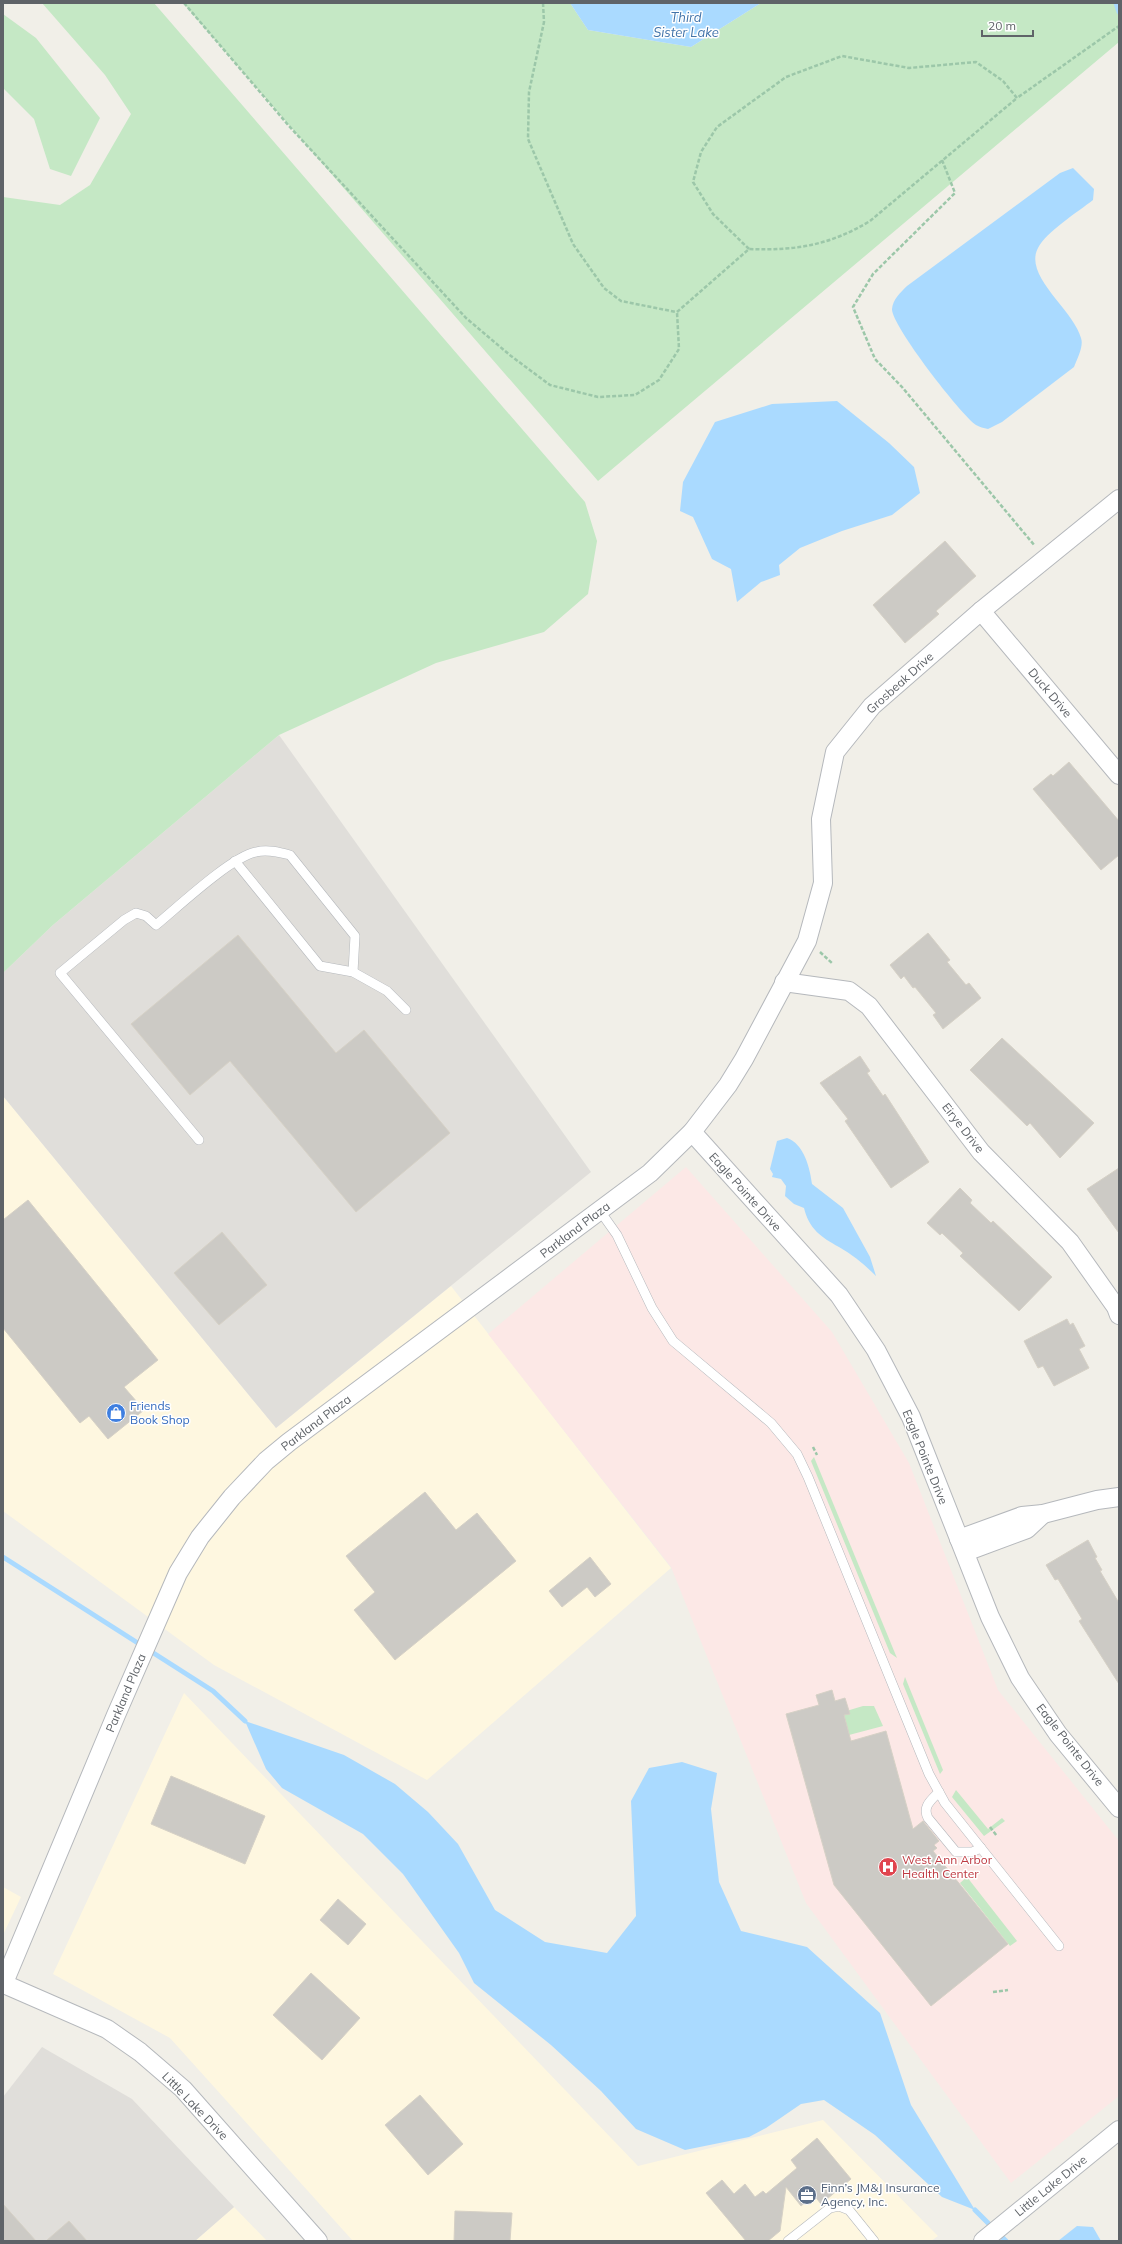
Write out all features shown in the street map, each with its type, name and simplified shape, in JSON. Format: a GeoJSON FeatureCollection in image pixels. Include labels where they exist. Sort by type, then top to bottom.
{"type":"FeatureCollection","features":[{"type":"Feature","properties":{"kind":"street","name":"Grosbeak Drive"},"geometry":{"type":"LineString","coordinates":[[784,982],[807,941],[823,883],[821,819],[834,752],[872,706],[981,611],[1119,499]]}},
{"type":"Feature","properties":{"kind":"street","name":"Duck Drive"},"geometry":{"type":"LineString","coordinates":[[981,611],[1119,775]]}},
{"type":"Feature","properties":{"kind":"street","name":"Parkland Plaza"},"geometry":{"type":"LineString","coordinates":[[3,1984],[133,1675],[178,1573],[200,1537],[232,1497],[266,1462],[655,1169],[692,1132],[728,1085],[744,1059],[784,982]]}},
{"type":"Feature","properties":{"kind":"street","name":"Eirye Drive"},"geometry":{"type":"LineString","coordinates":[[784,982],[849,991],[870,1006],[981,1152],[1070,1242],[1116,1307],[1119,1315]]}},
{"type":"Feature","properties":{"kind":"street","name":"Eagle Pointe Drive"},"geometry":{"type":"LineString","coordinates":[[692,1132],[839,1295],[876,1350],[910,1417],[990,1617],[1020,1678],[1058,1734],[1119,1808]]}},
{"type":"Feature","properties":{"kind":"street"},"geometry":{"type":"LineString","coordinates":[[962,1546],[1027,1529],[1043,1514],[1097,1500],[1119,1497]]}},
{"type":"Feature","properties":{"kind":"street","name":"Little Lake Drive"},"geometry":{"type":"LineString","coordinates":[[3,1984],[107,2029],[140,2052],[183,2089],[318,2241]]}},
{"type":"Feature","properties":{"kind":"street","name":"Little Lake Drive"},"geometry":{"type":"LineString","coordinates":[[983,2241],[1119,2130]]}},
{"type":"Feature","properties":{"kind":"lane"},"geometry":{"type":"LineString","coordinates":[[199,1140],[60,973],[124,920],[136,913],[146,916],[156,925],[235,861],[256,852],[274,851],[290,855],[355,936],[353,972]]}},
{"type":"Feature","properties":{"kind":"lane"},"geometry":{"type":"LineString","coordinates":[[235,861],[320,966],[353,972],[387,991],[406,1010]]}},
{"type":"Feature","properties":{"kind":"lane"},"geometry":{"type":"LineString","coordinates":[[600,1211],[617,1235],[652,1308],[673,1341],[751,1405],[784,1437],[797,1454],[808,1477],[928,1774],[945,1803],[1059,1946]]}},
{"type":"Feature","properties":{"kind":"lane"},"geometry":{"type":"LineString","coordinates":[[939,1792],[927,1805],[925,1813],[928,1818],[956,1852],[972,1852],[981,1848]]}},
{"type":"Feature","properties":{"kind":"lane"},"geometry":{"type":"LineString","coordinates":[[788,2241],[830,2208],[839,2206],[849,2210],[874,2241]]}},
{"type":"Feature","properties":{"kind":"path"},"geometry":{"type":"LineString","coordinates":[[184,3],[289,126],[466,318],[511,356],[550,385],[598,397],[635,395],[659,380],[679,350],[677,312]]}},
{"type":"Feature","properties":{"kind":"path"},"geometry":{"type":"LineString","coordinates":[[543,3],[544,22],[530,92],[528,140],[570,237],[604,288],[621,301],[677,312]]}},
{"type":"Feature","properties":{"kind":"path"},"geometry":{"type":"LineString","coordinates":[[1017,98],[1003,81],[976,62],[909,68],[842,56],[786,76],[717,127],[701,152],[693,182],[713,214],[749,249],[780,250],[820,244],[851,232],[870,221],[1017,98],[1119,26]]}},
{"type":"Feature","properties":{"kind":"path"},"geometry":{"type":"LineString","coordinates":[[942,160],[955,193],[873,274],[854,307],[875,359],[902,387],[1046,558]]}},
{"type":"Feature","properties":{"kind":"path"},"geometry":{"type":"LineString","coordinates":[[677,312],[749,249]]}},
{"type":"Feature","properties":{"kind":"path"},"geometry":{"type":"LineString","coordinates":[[813,1447],[817,1456]]}},
{"type":"Feature","properties":{"kind":"path"},"geometry":{"type":"LineString","coordinates":[[990,1827],[997,1836]]}},
{"type":"Feature","properties":{"kind":"path"},"geometry":{"type":"LineString","coordinates":[[993,1992],[1008,1990]]}},
{"type":"Feature","properties":{"kind":"shaded area"},"geometry":{"type":"Polygon","coordinates":[[[279,735],[591,1172],[276,1428],[3,1096],[3,973],[53,925],[279,735]]]}},
{"type":"Feature","properties":{"kind":"shaded area"},"geometry":{"type":"Polygon","coordinates":[[[3,1096],[276,1428],[451,1286],[671,1568],[427,1780],[214,1665],[3,1511],[3,1096]]]}},
{"type":"Feature","properties":{"kind":"shaded area"},"geometry":{"type":"Polygon","coordinates":[[[686,1167],[832,1332],[909,1463],[998,1690],[1119,1841],[1119,2096],[1011,2183],[806,1903],[671,1567],[488,1334],[686,1167]]]}},
{"type":"Feature","properties":{"kind":"shaded area"},"geometry":{"type":"Polygon","coordinates":[[[184,1693],[638,2166],[823,2120],[938,2236],[931,2241],[353,2241],[170,2038],[53,1974],[184,1693]]]}},
{"type":"Feature","properties":{"kind":"shaded area"},"geometry":{"type":"Polygon","coordinates":[[[3,1887],[21,1897],[3,1935],[3,1887]]]}},
{"type":"Feature","properties":{"kind":"shaded area"},"geometry":{"type":"Polygon","coordinates":[[[42,2047],[132,2099],[234,2207],[195,2241],[3,2241],[3,2097],[42,2047]]]}},
{"type":"Feature","properties":{"kind":"shaded area"},"geometry":{"type":"Polygon","coordinates":[[[234,2207],[267,2241],[195,2241],[234,2207]]]}},
{"type":"Feature","properties":{"kind":"green space"},"geometry":{"type":"Polygon","coordinates":[[[42,3],[154,3],[585,502],[597,541],[588,594],[544,632],[436,663],[279,735],[53,925],[3,973],[3,197],[60,205],[90,185],[131,114],[105,75],[42,3]]]}},
{"type":"Feature","properties":{"kind":"green space"},"geometry":{"type":"Polygon","coordinates":[[[183,3],[570,3],[588,30],[691,47],[761,3],[1119,3],[1119,42],[598,481],[183,3]]]}},
{"type":"Feature","properties":{"kind":"green space"},"geometry":{"type":"Polygon","coordinates":[[[3,14],[36,38],[100,118],[71,176],[50,169],[34,119],[3,88],[3,14]]]}},
{"type":"Feature","properties":{"kind":"green space"},"geometry":{"type":"Polygon","coordinates":[[[814,1457],[897,1658],[890,1653],[811,1461],[814,1457]]]}},
{"type":"Feature","properties":{"kind":"green space"},"geometry":{"type":"Polygon","coordinates":[[[905,1677],[943,1770],[940,1774],[903,1684],[905,1677]]]}},
{"type":"Feature","properties":{"kind":"green space"},"geometry":{"type":"Polygon","coordinates":[[[863,1706],[874,1706],[883,1726],[849,1735],[843,1712],[863,1706]]]}},
{"type":"Feature","properties":{"kind":"green space"},"geometry":{"type":"Polygon","coordinates":[[[956,1790],[988,1829],[1002,1818],[1005,1821],[984,1836],[952,1797],[956,1790]]]}},
{"type":"Feature","properties":{"kind":"green space"},"geometry":{"type":"Polygon","coordinates":[[[967,1877],[1017,1941],[1010,1946],[960,1883],[967,1877]]]}},
{"type":"Feature","properties":{"kind":"water","name":"Third Sister Lake"},"geometry":{"type":"Polygon","coordinates":[[[570,3],[761,3],[691,47],[588,30],[570,3]]]}},
{"type":"Feature","properties":{"kind":"water"},"geometry":{"type":"Polygon","coordinates":[[[1073,168],[1094,189],[1093,200],[1048,235],[1038,248],[1035,259],[1037,270],[1043,281],[1077,327],[1082,341],[1080,352],[1074,367],[1002,422],[988,429],[980,427],[968,418],[956,405],[914,350],[895,318],[892,309],[894,302],[897,296],[907,286],[1060,173],[1073,168]]]}},
{"type":"Feature","properties":{"kind":"water"},"geometry":{"type":"Polygon","coordinates":[[[837,401],[889,443],[914,467],[920,493],[892,515],[842,531],[800,548],[779,565],[780,575],[761,582],[737,602],[731,569],[712,559],[693,517],[680,511],[683,482],[715,422],[772,404],[837,401]]]}},
{"type":"Feature","properties":{"kind":"water"},"geometry":{"type":"Polygon","coordinates":[[[787,1138],[798,1145],[802,1151],[808,1164],[812,1184],[843,1208],[870,1257],[876,1276],[854,1257],[821,1236],[809,1222],[804,1208],[794,1204],[785,1196],[786,1186],[781,1179],[772,1177],[773,1174],[770,1169],[777,1141],[787,1138]]]}},
{"type":"Feature","properties":{"kind":"water"},"geometry":{"type":"Polygon","coordinates":[[[245,1721],[344,1755],[395,1784],[428,1812],[458,1844],[495,1910],[545,1942],[607,1953],[636,1916],[631,1801],[649,1768],[682,1762],[717,1773],[711,1809],[719,1882],[741,1931],[807,1947],[880,2013],[911,2105],[975,2210],[942,2197],[875,2135],[824,2100],[801,2104],[766,2128],[749,2137],[685,2150],[636,2129],[601,2091],[551,2045],[474,1983],[459,1953],[403,1874],[363,1834],[282,1788],[266,1769],[245,1721]]]}},
{"type":"Feature","properties":{"kind":"water"},"geometry":{"type":"Polygon","coordinates":[[[1077,2226],[1093,2227],[1101,2241],[1058,2241],[1077,2226]]]}},
{"type":"Feature","properties":{"kind":"building"},"geometry":{"type":"Polygon","coordinates":[[[945,541],[976,576],[936,611],[939,614],[905,643],[873,605],[945,541]]]}},
{"type":"Feature","properties":{"kind":"building"},"geometry":{"type":"Polygon","coordinates":[[[1069,762],[1119,821],[1119,855],[1101,870],[1033,789],[1051,774],[1053,776],[1069,762]]]}},
{"type":"Feature","properties":{"kind":"building"},"geometry":{"type":"Polygon","coordinates":[[[928,933],[950,960],[947,962],[966,985],[969,983],[981,998],[943,1029],[933,1015],[936,1013],[915,987],[913,988],[904,976],[901,979],[890,965],[928,933]]]}},
{"type":"Feature","properties":{"kind":"building"},"geometry":{"type":"Polygon","coordinates":[[[238,935],[336,1053],[364,1030],[450,1133],[356,1212],[230,1061],[190,1095],[131,1024],[238,935]]]}},
{"type":"Feature","properties":{"kind":"building"},"geometry":{"type":"Polygon","coordinates":[[[1002,1038],[1094,1123],[1060,1158],[1030,1123],[1027,1126],[970,1070],[1002,1038]]]}},
{"type":"Feature","properties":{"kind":"building"},"geometry":{"type":"Polygon","coordinates":[[[860,1056],[870,1071],[867,1073],[883,1096],[885,1094],[929,1162],[891,1188],[845,1121],[848,1119],[820,1083],[860,1056]]]}},
{"type":"Feature","properties":{"kind":"building"},"geometry":{"type":"Polygon","coordinates":[[[1119,1168],[1119,1233],[1087,1189],[1119,1168]]]}},
{"type":"Feature","properties":{"kind":"building"},"geometry":{"type":"Polygon","coordinates":[[[960,1188],[972,1200],[970,1203],[991,1223],[993,1221],[1052,1277],[1019,1311],[960,1256],[963,1253],[942,1233],[940,1235],[927,1223],[960,1188]]]}},
{"type":"Feature","properties":{"kind":"building"},"geometry":{"type":"Polygon","coordinates":[[[28,1200],[158,1360],[124,1387],[144,1410],[108,1439],[89,1416],[80,1423],[3,1328],[3,1220],[28,1200]]]}},
{"type":"Feature","properties":{"kind":"building"},"geometry":{"type":"Polygon","coordinates":[[[222,1232],[267,1285],[219,1325],[174,1273],[222,1232]]]}},
{"type":"Feature","properties":{"kind":"building"},"geometry":{"type":"Polygon","coordinates":[[[1067,1319],[1070,1325],[1073,1323],[1085,1346],[1079,1349],[1089,1368],[1054,1386],[1043,1366],[1038,1368],[1024,1341],[1067,1319]]]}},
{"type":"Feature","properties":{"kind":"building"},"geometry":{"type":"Polygon","coordinates":[[[425,1492],[456,1530],[477,1513],[516,1561],[395,1660],[354,1610],[375,1592],[346,1556],[425,1492]]]}},
{"type":"Feature","properties":{"kind":"building"},"geometry":{"type":"Polygon","coordinates":[[[1088,1540],[1097,1557],[1095,1558],[1102,1570],[1100,1571],[1119,1603],[1119,1684],[1079,1621],[1082,1619],[1058,1579],[1055,1580],[1046,1565],[1088,1540]]]}},
{"type":"Feature","properties":{"kind":"building"},"geometry":{"type":"Polygon","coordinates":[[[590,1557],[611,1584],[595,1597],[587,1587],[562,1607],[549,1591],[590,1557]]]}},
{"type":"Feature","properties":{"kind":"building","name":"West Ann Arbor Health Center"},"geometry":{"type":"Polygon","coordinates":[[[832,1690],[835,1701],[845,1698],[850,1714],[844,1715],[851,1741],[886,1731],[913,1829],[923,1821],[939,1841],[934,1845],[937,1848],[933,1851],[1008,1944],[931,2006],[834,1885],[786,1714],[819,1705],[816,1695],[832,1690]]]}},
{"type":"Feature","properties":{"kind":"building"},"geometry":{"type":"Polygon","coordinates":[[[171,1776],[265,1816],[245,1864],[151,1824],[171,1776]]]}},
{"type":"Feature","properties":{"kind":"building"},"geometry":{"type":"Polygon","coordinates":[[[338,1899],[366,1924],[348,1945],[320,1920],[338,1899]]]}},
{"type":"Feature","properties":{"kind":"building"},"geometry":{"type":"Polygon","coordinates":[[[311,1973],[360,2018],[322,2060],[273,2015],[311,1973]]]}},
{"type":"Feature","properties":{"kind":"building"},"geometry":{"type":"Polygon","coordinates":[[[420,2095],[463,2144],[428,2175],[385,2125],[420,2095]]]}},
{"type":"Feature","properties":{"kind":"building"},"geometry":{"type":"Polygon","coordinates":[[[817,2138],[851,2179],[821,2204],[814,2195],[801,2206],[786,2187],[780,2231],[768,2241],[746,2241],[706,2193],[722,2180],[734,2194],[745,2184],[755,2197],[763,2191],[766,2194],[797,2168],[791,2160],[817,2138]]]}},
{"type":"Feature","properties":{"kind":"building"},"geometry":{"type":"Polygon","coordinates":[[[3,2204],[36,2241],[3,2241],[3,2204]]]}},
{"type":"Feature","properties":{"kind":"building"},"geometry":{"type":"Polygon","coordinates":[[[455,2211],[512,2213],[510,2241],[454,2241],[455,2211]]]}},
{"type":"Feature","properties":{"kind":"building"},"geometry":{"type":"Polygon","coordinates":[[[69,2221],[87,2241],[46,2241],[69,2221]]]}},
{"type":"Feature","properties":{"kind":"waterway"},"geometry":{"type":"LineString","coordinates":[[1116,3],[1119,12]]}},
{"type":"Feature","properties":{"kind":"waterway"},"geometry":{"type":"LineString","coordinates":[[3,1557],[213,1691],[245,1721]]}},
{"type":"Feature","properties":{"kind":"waterway"},"geometry":{"type":"LineString","coordinates":[[975,2210],[1006,2241]]}},
{"type":"Feature","properties":{"kind":"place","name":"Friends Book Shop"},"geometry":{"type":"Point","coordinates":[116,1413]}},
{"type":"Feature","properties":{"kind":"place","name":"West Ann Arbor Health Center"},"geometry":{"type":"Point","coordinates":[888,1867]}},
{"type":"Feature","properties":{"kind":"place","name":"Finn’s JM&J Insurance Agency, Inc."},"geometry":{"type":"Point","coordinates":[807,2195]}}]}
